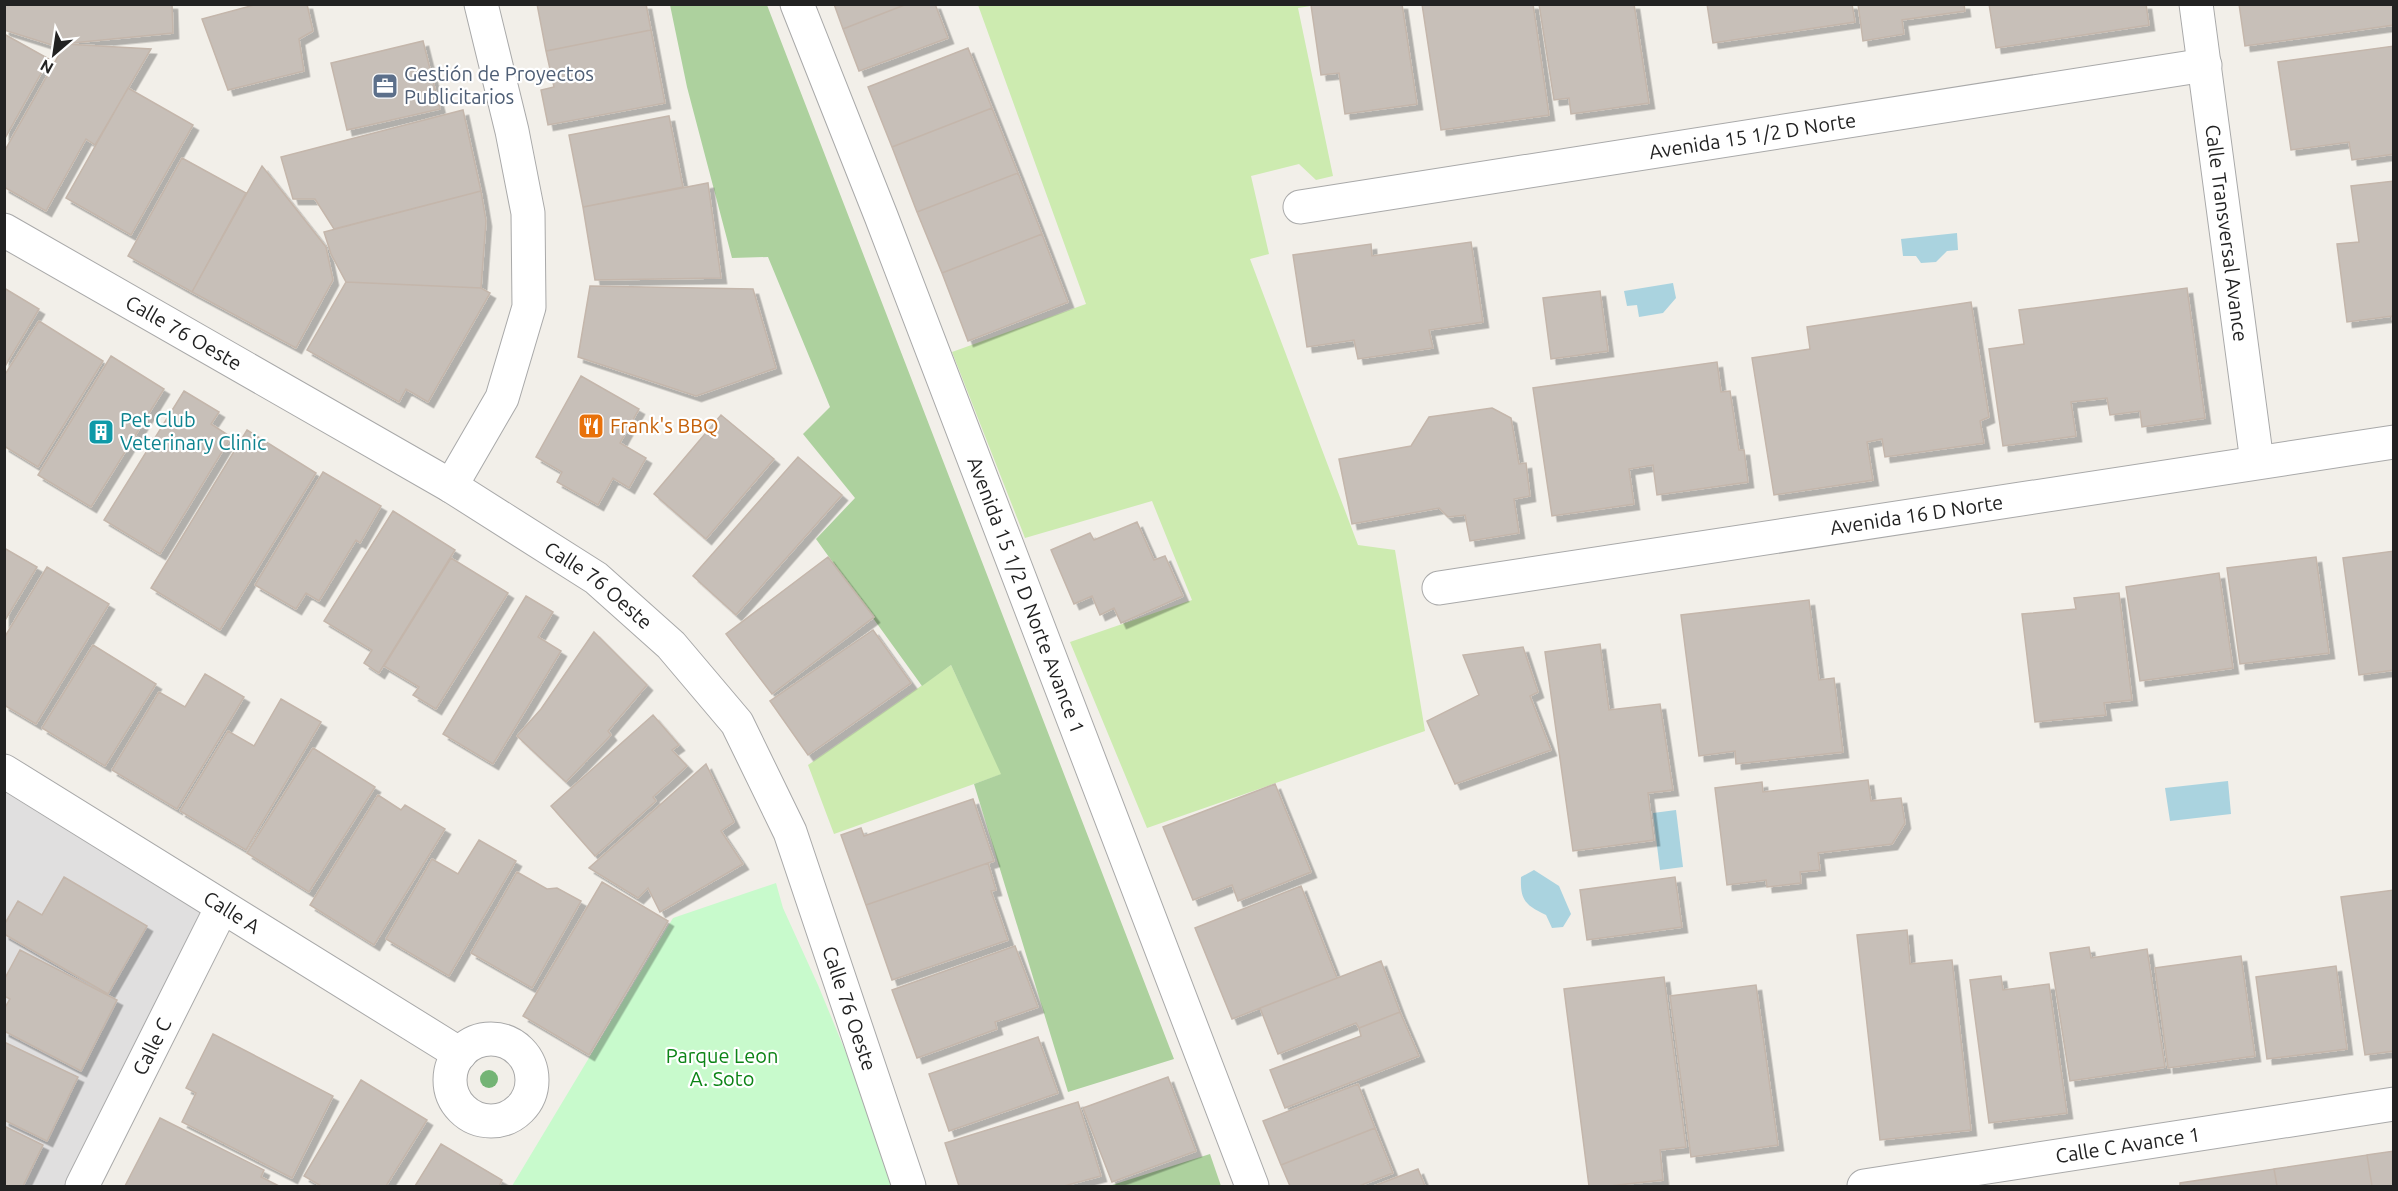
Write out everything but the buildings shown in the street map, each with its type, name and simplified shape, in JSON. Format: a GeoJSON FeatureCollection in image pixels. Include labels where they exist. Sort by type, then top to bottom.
{"type":"FeatureCollection","features":[{"type":"Feature","properties":{"kind":"street"},"geometry":{"type":"LineString","coordinates":[[451,486],[502,398],[529,307],[528,213],[512,131],[481,4]]}},
{"type":"Feature","properties":{"kind":"street","name":"Avenida 15 1/2 D Norte Avance 1"},"geometry":{"type":"LineString","coordinates":[[797,4],[881,216],[1252,1186]]}},
{"type":"Feature","properties":{"kind":"street","name":"Calle Transversal Avance"},"geometry":{"type":"LineString","coordinates":[[2196,4],[2257,462]]}},
{"type":"Feature","properties":{"kind":"street","name":"Avenida 15 1/2 D Norte"},"geometry":{"type":"LineString","coordinates":[[1300,207],[2205,65]]}},
{"type":"Feature","properties":{"kind":"street","name":"Calle 76 Oeste"},"geometry":{"type":"LineString","coordinates":[[4,230],[451,486],[596,578],[671,645],[737,723],[790,832],[909,1186]]}},
{"type":"Feature","properties":{"kind":"street","name":"Avenida 16 D Norte"},"geometry":{"type":"LineString","coordinates":[[1439,588],[2394,442]]}},
{"type":"Feature","properties":{"kind":"street","name":"Calle A"},"geometry":{"type":"LineString","coordinates":[[4,771],[460,1054]]}},
{"type":"Feature","properties":{"kind":"street","name":"Calle C"},"geometry":{"type":"LineString","coordinates":[[82,1186],[222,906]]}},
{"type":"Feature","properties":{"kind":"street","name":"Calle C Avance 1"},"geometry":{"type":"LineString","coordinates":[[1864,1186],[2394,1104]]}},
{"type":"Feature","properties":{"kind":"shaded area"},"geometry":{"type":"Polygon","coordinates":[[[4,771],[222,907],[82,1186],[5,1186],[4,771]]]}},
{"type":"Feature","properties":{"kind":"green space"},"geometry":{"type":"Polygon","coordinates":[[[670,5],[767,5],[1174,1059],[1068,1092],[974,784],[1001,774],[951,665],[922,686],[816,539],[855,498],[803,434],[830,407],[768,257],[732,258],[687,87],[670,5]]]}},
{"type":"Feature","properties":{"kind":"green space"},"geometry":{"type":"Polygon","coordinates":[[[978,5],[1317,5],[1298,8],[1333,176],[1316,180],[1299,164],[1251,176],[1269,254],[1250,259],[1358,545],[1395,550],[1425,731],[1147,828],[1070,642],[1192,600],[1152,501],[1025,538],[952,352],[1086,304],[978,5]]]}},
{"type":"Feature","properties":{"kind":"green space"},"geometry":{"type":"Polygon","coordinates":[[[951,665],[1002,774],[834,834],[808,765],[951,665]]]}},
{"type":"Feature","properties":{"kind":"green space","name":"Parque Leon A. Soto"},"geometry":{"type":"Polygon","coordinates":[[[776,883],[783,908],[818,985],[901,1186],[512,1186],[673,918],[776,883]]]}},
{"type":"Feature","properties":{"kind":"green space"},"geometry":{"type":"Polygon","coordinates":[[[1210,1154],[1221,1186],[1109,1186],[1210,1154]]]}},
{"type":"Feature","properties":{"kind":"water"},"geometry":{"type":"Polygon","coordinates":[[[1957,233],[1958,250],[1947,251],[1936,262],[1921,263],[1916,256],[1903,256],[1901,239],[1957,233]]]}},
{"type":"Feature","properties":{"kind":"water"},"geometry":{"type":"Polygon","coordinates":[[[1673,283],[1676,298],[1663,313],[1639,317],[1637,305],[1627,306],[1624,291],[1673,283]]]}},
{"type":"Feature","properties":{"kind":"water"},"geometry":{"type":"Polygon","coordinates":[[[2228,781],[2231,814],[2170,821],[2165,788],[2228,781]]]}},
{"type":"Feature","properties":{"kind":"water"},"geometry":{"type":"Polygon","coordinates":[[[1676,810],[1683,867],[1660,870],[1653,813],[1676,810]]]}},
{"type":"Feature","properties":{"kind":"water"},"geometry":{"type":"Polygon","coordinates":[[[1534,870],[1559,886],[1571,914],[1563,927],[1552,928],[1546,915],[1529,905],[1523,897],[1521,877],[1534,870]]]}},
{"type":"Feature","properties":{"kind":"place","name":"Gestión de Proyectos Publicitarios"},"geometry":{"type":"Point","coordinates":[385,86]}},
{"type":"Feature","properties":{"kind":"place","name":"Frank's BBQ"},"geometry":{"type":"Point","coordinates":[591,426]}},
{"type":"Feature","properties":{"kind":"place","name":"Pet Club Veterinary Clinic"},"geometry":{"type":"Point","coordinates":[101,432]}}]}
